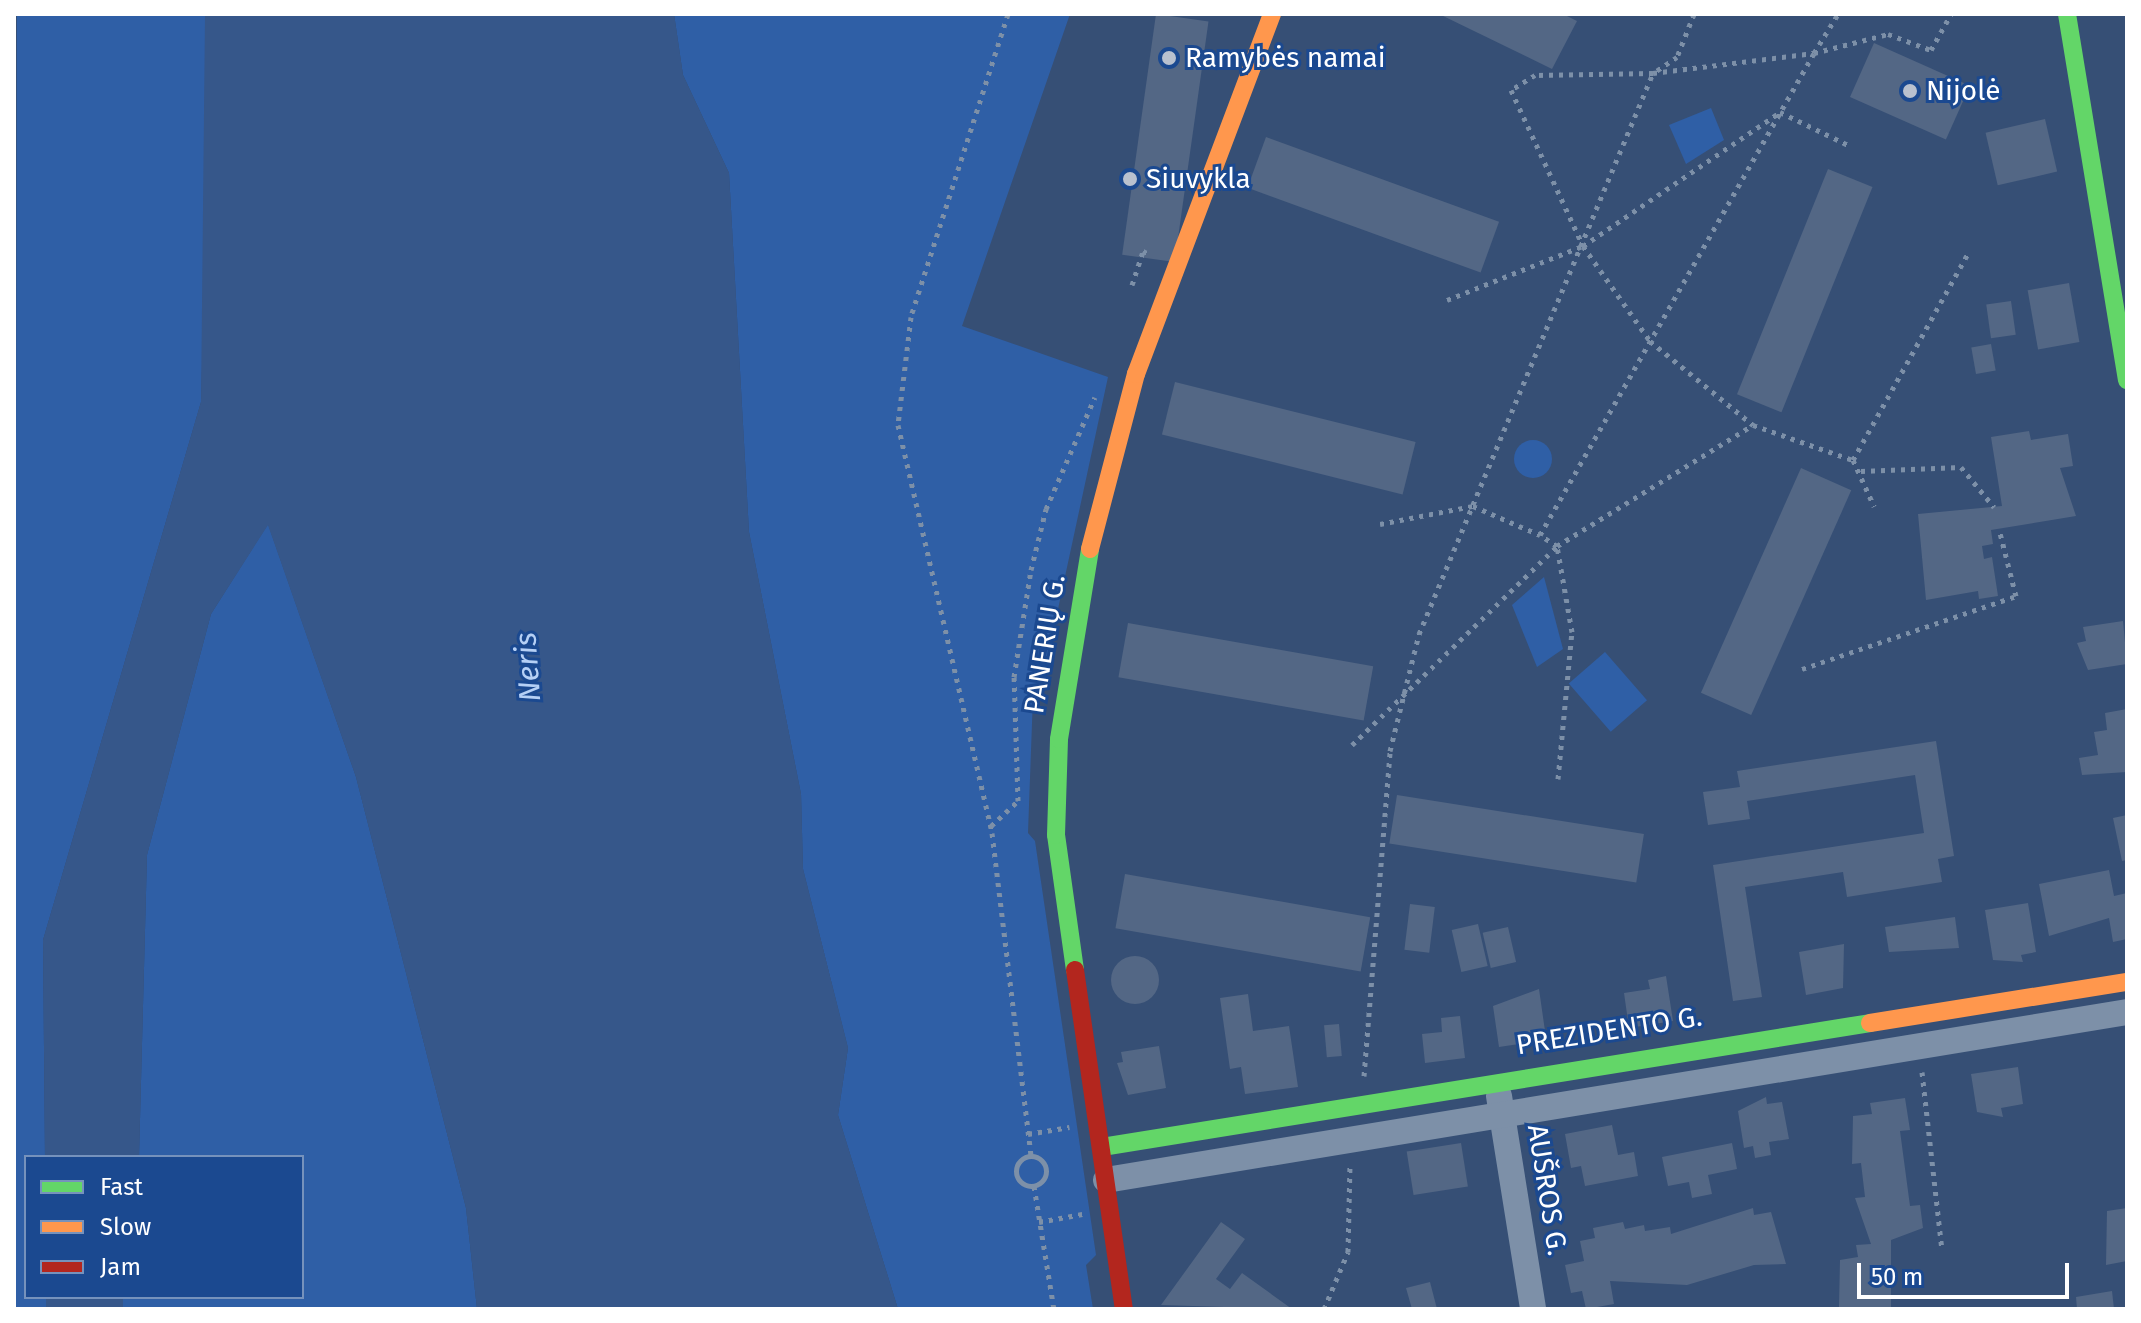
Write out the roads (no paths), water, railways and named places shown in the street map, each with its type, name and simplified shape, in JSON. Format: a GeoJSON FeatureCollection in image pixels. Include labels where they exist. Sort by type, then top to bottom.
{"type":"FeatureCollection","features":[{"type":"Feature","properties":{"kind":"street","name":"PANERIŲ G."},"geometry":{"type":"LineString","coordinates":[[1124,1309],[1056,835],[1059,739],[1076,624],[1136,374],[1272,14]]}},
{"type":"Feature","properties":{"kind":"street"},"geometry":{"type":"LineString","coordinates":[[2067,14],[2127,380]]}},
{"type":"Feature","properties":{"kind":"street","name":"PREZIDENTO G."},"geometry":{"type":"LineString","coordinates":[[1102,1147],[1496,1081],[2127,982]]}},
{"type":"Feature","properties":{"kind":"street"},"geometry":{"type":"LineString","coordinates":[[1106,1180],[1358,1141],[1502,1112],[1920,1048],[2127,1012]]}},
{"type":"Feature","properties":{"kind":"street","name":"AUŠROS G."},"geometry":{"type":"LineString","coordinates":[[1496,1081],[1533,1309]]}},
{"type":"Feature","properties":{"kind":"water","name":"Neris"},"geometry":{"type":"Polygon","coordinates":[[[205,14],[674,14],[683,75],[729,173],[749,532],[801,794],[803,869],[848,1048],[838,1115],[898,1309],[477,1309],[466,1208],[356,777],[268,525],[211,614],[147,855],[139,1155],[45,1155],[43,940],[201,402],[205,14]]]}},
{"type":"Feature","properties":{"kind":"water"},"geometry":{"type":"Polygon","coordinates":[[[46,1299],[123,1299],[123,1309],[46,1309],[46,1299]]]}},
{"type":"Feature","properties":{"kind":"place","name":"Ramybės namai"},"geometry":{"type":"Point","coordinates":[1169,58]}},
{"type":"Feature","properties":{"kind":"place","name":"Nijolė"},"geometry":{"type":"Point","coordinates":[1910,91]}},
{"type":"Feature","properties":{"kind":"place","name":"Siuvykla"},"geometry":{"type":"Point","coordinates":[1130,179]}}]}
